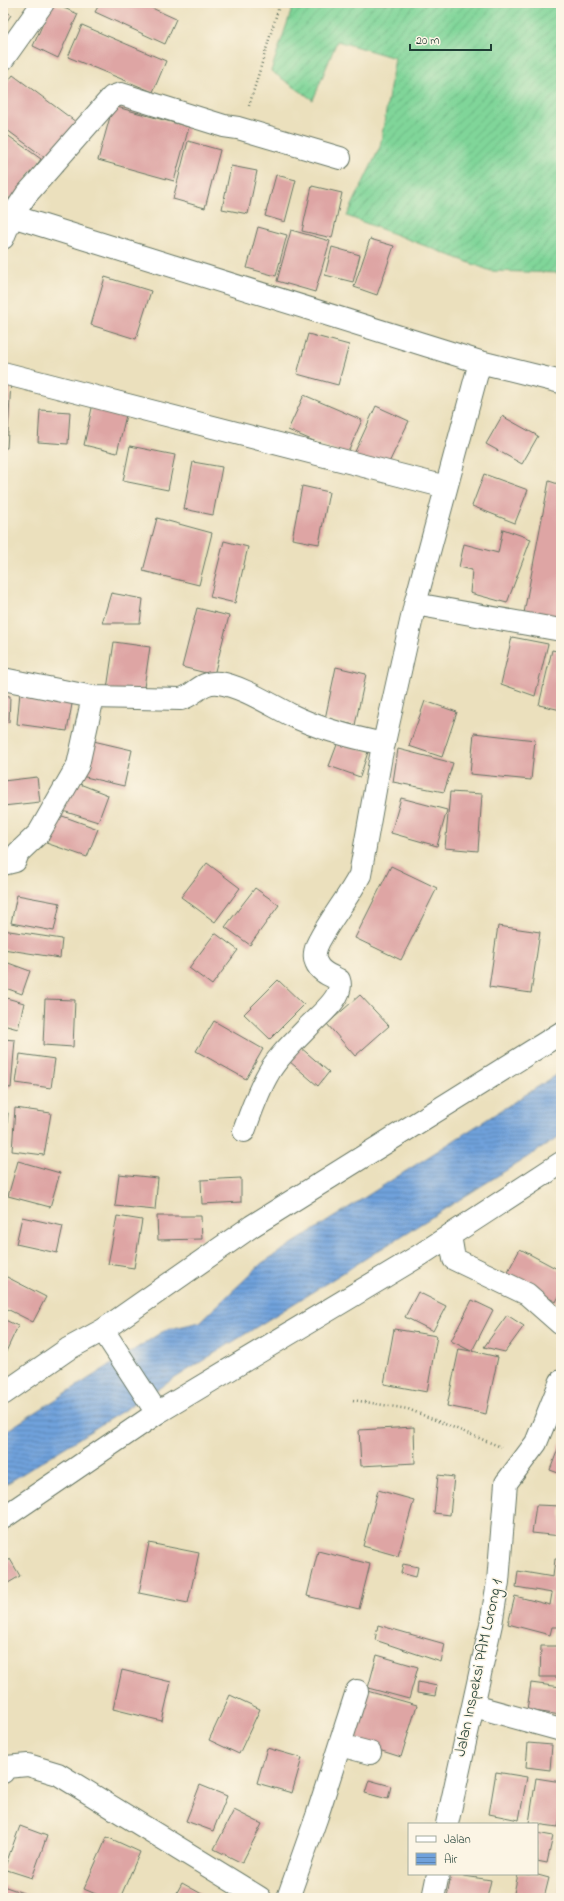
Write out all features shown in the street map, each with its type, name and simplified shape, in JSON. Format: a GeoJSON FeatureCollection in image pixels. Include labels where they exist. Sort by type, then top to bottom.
{"type":"FeatureCollection","features":[{"type":"Feature","properties":{"kind":"street"},"geometry":{"type":"LineString","coordinates":[[3,59],[43,3]]}},
{"type":"Feature","properties":{"kind":"street"},"geometry":{"type":"LineString","coordinates":[[3,238],[7,214],[26,195],[115,95],[121,94],[224,126],[238,128],[340,158]]}},
{"type":"Feature","properties":{"kind":"street"},"geometry":{"type":"LineString","coordinates":[[7,214],[480,362],[561,382]]}},
{"type":"Feature","properties":{"kind":"street"},"geometry":{"type":"LineString","coordinates":[[244,1131],[268,1073],[338,993],[341,985],[339,980],[321,971],[315,960],[315,952],[319,941],[351,892],[360,875],[384,744],[414,604],[480,362]]}},
{"type":"Feature","properties":{"kind":"street"},"geometry":{"type":"LineString","coordinates":[[3,373],[446,487]]}},
{"type":"Feature","properties":{"kind":"street"},"geometry":{"type":"LineString","coordinates":[[414,604],[561,630]]}},
{"type":"Feature","properties":{"kind":"street"},"geometry":{"type":"LineString","coordinates":[[3,679],[91,705],[181,699],[188,697],[204,684],[218,683],[267,702],[292,716],[344,734],[384,744]]}},
{"type":"Feature","properties":{"kind":"street"},"geometry":{"type":"LineString","coordinates":[[3,864],[15,861],[18,853],[39,833],[78,765],[91,705]]}},
{"type":"Feature","properties":{"kind":"street"},"geometry":{"type":"LineString","coordinates":[[3,1394],[68,1349],[103,1330],[252,1226],[561,1033]]}},
{"type":"Feature","properties":{"kind":"street"},"geometry":{"type":"LineString","coordinates":[[3,1518],[157,1413],[417,1257],[561,1163]]}},
{"type":"Feature","properties":{"kind":"street"},"geometry":{"type":"LineString","coordinates":[[450,1235],[454,1259],[527,1294],[561,1324]]}},
{"type":"Feature","properties":{"kind":"street"},"geometry":{"type":"LineString","coordinates":[[103,1330],[157,1413]]}},
{"type":"Feature","properties":{"kind":"street","name":"Jalan Inspeksi PAM Lorong 1"},"geometry":{"type":"LineString","coordinates":[[447,1823],[474,1706],[498,1582],[506,1483],[554,1419],[561,1381]]}},
{"type":"Feature","properties":{"kind":"street"},"geometry":{"type":"LineString","coordinates":[[288,1898],[317,1816],[357,1690]]}},
{"type":"Feature","properties":{"kind":"street"},"geometry":{"type":"LineString","coordinates":[[474,1706],[561,1730]]}},
{"type":"Feature","properties":{"kind":"street"},"geometry":{"type":"LineString","coordinates":[[340,1745],[370,1752]]}},
{"type":"Feature","properties":{"kind":"street"},"geometry":{"type":"LineString","coordinates":[[3,1772],[6,1767],[28,1765],[58,1774],[260,1898]]}},
{"type":"Feature","properties":{"kind":"street"},"geometry":{"type":"LineString","coordinates":[[433,1898],[438,1875]]}},
{"type":"Feature","properties":{"kind":"path"},"geometry":{"type":"LineString","coordinates":[[238,128],[254,93],[280,3]]}},
{"type":"Feature","properties":{"kind":"path"},"geometry":{"type":"LineString","coordinates":[[354,1400],[408,1409],[526,1457]]}},
{"type":"Feature","properties":{"kind":"green space"},"geometry":{"type":"Polygon","coordinates":[[[294,3],[561,3],[561,273],[491,271],[347,216],[380,147],[395,58],[337,41],[313,100],[271,71],[294,3]]]}},
{"type":"Feature","properties":{"kind":"water"},"geometry":{"type":"Polygon","coordinates":[[[561,1072],[561,1136],[3,1486],[3,1433],[165,1330],[200,1322],[262,1263],[561,1072]]]}},
{"type":"Feature","properties":{"kind":"building"},"geometry":{"type":"Polygon","coordinates":[[[52,3],[78,14],[58,58],[33,46],[52,3]]]}},
{"type":"Feature","properties":{"kind":"building"},"geometry":{"type":"Polygon","coordinates":[[[100,3],[141,3],[176,19],[165,44],[95,12],[100,3]]]}},
{"type":"Feature","properties":{"kind":"building"},"geometry":{"type":"Polygon","coordinates":[[[3,8],[11,15],[3,27],[3,8]]]}},
{"type":"Feature","properties":{"kind":"building"},"geometry":{"type":"Polygon","coordinates":[[[82,25],[166,61],[153,92],[68,57],[82,25]]]}},
{"type":"Feature","properties":{"kind":"building"},"geometry":{"type":"Polygon","coordinates":[[[13,75],[80,125],[52,163],[3,127],[3,88],[13,75]]]}},
{"type":"Feature","properties":{"kind":"building"},"geometry":{"type":"Polygon","coordinates":[[[113,106],[189,127],[174,181],[98,160],[113,106]]]}},
{"type":"Feature","properties":{"kind":"building"},"geometry":{"type":"Polygon","coordinates":[[[3,132],[41,159],[12,200],[3,194],[3,132]]]}},
{"type":"Feature","properties":{"kind":"building"},"geometry":{"type":"Polygon","coordinates":[[[188,141],[220,150],[205,208],[173,199],[188,141]]]}},
{"type":"Feature","properties":{"kind":"building"},"geometry":{"type":"Polygon","coordinates":[[[231,166],[257,171],[248,214],[222,209],[231,166]]]}},
{"type":"Feature","properties":{"kind":"building"},"geometry":{"type":"Polygon","coordinates":[[[276,175],[296,180],[285,222],[265,216],[276,175]]]}},
{"type":"Feature","properties":{"kind":"building"},"geometry":{"type":"Polygon","coordinates":[[[312,186],[342,193],[332,238],[302,231],[312,186]]]}},
{"type":"Feature","properties":{"kind":"building"},"geometry":{"type":"Polygon","coordinates":[[[258,227],[287,235],[276,276],[247,268],[258,227]]]}},
{"type":"Feature","properties":{"kind":"building"},"geometry":{"type":"Polygon","coordinates":[[[291,230],[330,241],[315,292],[277,281],[291,230]]]}},
{"type":"Feature","properties":{"kind":"building"},"geometry":{"type":"Polygon","coordinates":[[[370,239],[394,246],[377,295],[354,287],[370,239]]]}},
{"type":"Feature","properties":{"kind":"building"},"geometry":{"type":"Polygon","coordinates":[[[332,247],[360,255],[353,282],[325,275],[332,247]]]}},
{"type":"Feature","properties":{"kind":"building"},"geometry":{"type":"Polygon","coordinates":[[[105,277],[151,291],[136,339],[91,325],[105,277]]]}},
{"type":"Feature","properties":{"kind":"building"},"geometry":{"type":"Polygon","coordinates":[[[308,334],[349,345],[338,385],[297,374],[308,334]]]}},
{"type":"Feature","properties":{"kind":"building"},"geometry":{"type":"Polygon","coordinates":[[[3,381],[11,382],[7,448],[3,448],[3,381]]]}},
{"type":"Feature","properties":{"kind":"building"},"geometry":{"type":"Polygon","coordinates":[[[304,395],[362,420],[347,455],[288,430],[304,395]]]}},
{"type":"Feature","properties":{"kind":"building"},"geometry":{"type":"Polygon","coordinates":[[[93,403],[127,411],[117,453],[84,445],[93,403]]]}},
{"type":"Feature","properties":{"kind":"building"},"geometry":{"type":"Polygon","coordinates":[[[376,406],[409,421],[385,471],[353,456],[376,406]]]}},
{"type":"Feature","properties":{"kind":"building"},"geometry":{"type":"Polygon","coordinates":[[[40,410],[70,412],[68,444],[38,442],[40,410]]]}},
{"type":"Feature","properties":{"kind":"building"},"geometry":{"type":"Polygon","coordinates":[[[502,416],[538,436],[522,464],[486,444],[502,416]]]}},
{"type":"Feature","properties":{"kind":"building"},"geometry":{"type":"Polygon","coordinates":[[[130,446],[175,455],[168,490],[123,481],[130,446]]]}},
{"type":"Feature","properties":{"kind":"building"},"geometry":{"type":"Polygon","coordinates":[[[193,462],[222,467],[213,515],[184,509],[193,462]]]}},
{"type":"Feature","properties":{"kind":"building"},"geometry":{"type":"Polygon","coordinates":[[[484,474],[528,490],[515,523],[472,506],[484,474]]]}},
{"type":"Feature","properties":{"kind":"building"},"geometry":{"type":"Polygon","coordinates":[[[549,481],[561,485],[561,619],[524,613],[549,481]]]}},
{"type":"Feature","properties":{"kind":"building"},"geometry":{"type":"Polygon","coordinates":[[[302,486],[329,492],[319,544],[292,539],[302,486]]]}},
{"type":"Feature","properties":{"kind":"building"},"geometry":{"type":"Polygon","coordinates":[[[157,518],[212,533],[199,585],[143,571],[157,518]]]}},
{"type":"Feature","properties":{"kind":"building"},"geometry":{"type":"Polygon","coordinates":[[[503,529],[531,539],[507,603],[470,593],[472,570],[459,567],[464,544],[498,553],[503,529]]]}},
{"type":"Feature","properties":{"kind":"building"},"geometry":{"type":"Polygon","coordinates":[[[224,541],[248,547],[235,603],[210,597],[224,541]]]}},
{"type":"Feature","properties":{"kind":"building"},"geometry":{"type":"Polygon","coordinates":[[[111,593],[143,599],[140,623],[102,623],[111,593]]]}},
{"type":"Feature","properties":{"kind":"building"},"geometry":{"type":"Polygon","coordinates":[[[197,608],[229,616],[214,675],[182,667],[197,608]]]}},
{"type":"Feature","properties":{"kind":"building"},"geometry":{"type":"Polygon","coordinates":[[[512,637],[548,644],[535,696],[501,684],[512,637]]]}},
{"type":"Feature","properties":{"kind":"building"},"geometry":{"type":"Polygon","coordinates":[[[114,642],[150,647],[143,694],[107,689],[114,642]]]}},
{"type":"Feature","properties":{"kind":"building"},"geometry":{"type":"Polygon","coordinates":[[[552,650],[561,652],[561,710],[539,705],[552,650]]]}},
{"type":"Feature","properties":{"kind":"building"},"geometry":{"type":"Polygon","coordinates":[[[336,667],[366,674],[355,725],[325,719],[336,667]]]}},
{"type":"Feature","properties":{"kind":"building"},"geometry":{"type":"Polygon","coordinates":[[[20,692],[73,699],[67,731],[17,724],[20,692]]]}},
{"type":"Feature","properties":{"kind":"building"},"geometry":{"type":"Polygon","coordinates":[[[3,695],[10,696],[9,722],[3,721],[3,695]]]}},
{"type":"Feature","properties":{"kind":"building"},"geometry":{"type":"Polygon","coordinates":[[[425,701],[457,712],[442,757],[409,746],[425,701]]]}},
{"type":"Feature","properties":{"kind":"building"},"geometry":{"type":"Polygon","coordinates":[[[474,733],[535,740],[531,780],[470,774],[474,733]]]}},
{"type":"Feature","properties":{"kind":"building"},"geometry":{"type":"Polygon","coordinates":[[[89,740],[132,750],[124,786],[81,776],[89,740]]]}},
{"type":"Feature","properties":{"kind":"building"},"geometry":{"type":"Polygon","coordinates":[[[338,742],[368,752],[360,777],[329,766],[338,742]]]}},
{"type":"Feature","properties":{"kind":"building"},"geometry":{"type":"Polygon","coordinates":[[[398,749],[453,763],[444,792],[393,782],[398,749]]]}},
{"type":"Feature","properties":{"kind":"building"},"geometry":{"type":"Polygon","coordinates":[[[37,777],[40,802],[3,806],[3,781],[37,777]]]}},
{"type":"Feature","properties":{"kind":"building"},"geometry":{"type":"Polygon","coordinates":[[[72,781],[108,795],[98,822],[63,811],[72,781]]]}},
{"type":"Feature","properties":{"kind":"building"},"geometry":{"type":"Polygon","coordinates":[[[450,792],[482,794],[478,851],[445,848],[450,792]]]}},
{"type":"Feature","properties":{"kind":"building"},"geometry":{"type":"Polygon","coordinates":[[[401,798],[447,810],[437,846],[391,833],[401,798]]]}},
{"type":"Feature","properties":{"kind":"building"},"geometry":{"type":"Polygon","coordinates":[[[57,814],[98,829],[87,857],[46,843],[57,814]]]}},
{"type":"Feature","properties":{"kind":"building"},"geometry":{"type":"Polygon","coordinates":[[[207,863],[240,888],[215,922],[181,897],[207,863]]]}},
{"type":"Feature","properties":{"kind":"building"},"geometry":{"type":"Polygon","coordinates":[[[391,866],[437,888],[401,960],[355,938],[391,866]]]}},
{"type":"Feature","properties":{"kind":"building"},"geometry":{"type":"Polygon","coordinates":[[[255,888],[279,905],[250,945],[225,927],[255,888]]]}},
{"type":"Feature","properties":{"kind":"building"},"geometry":{"type":"Polygon","coordinates":[[[17,895],[60,903],[54,931],[11,923],[17,895]]]}},
{"type":"Feature","properties":{"kind":"building"},"geometry":{"type":"Polygon","coordinates":[[[498,926],[540,932],[531,993],[489,987],[498,926]]]}},
{"type":"Feature","properties":{"kind":"building"},"geometry":{"type":"Polygon","coordinates":[[[3,930],[62,939],[60,958],[3,949],[3,930]]]}},
{"type":"Feature","properties":{"kind":"building"},"geometry":{"type":"Polygon","coordinates":[[[215,933],[238,950],[212,985],[189,968],[215,933]]]}},
{"type":"Feature","properties":{"kind":"building"},"geometry":{"type":"Polygon","coordinates":[[[3,961],[30,971],[22,994],[3,987],[3,961]]]}},
{"type":"Feature","properties":{"kind":"building"},"geometry":{"type":"Polygon","coordinates":[[[278,980],[304,1005],[270,1039],[244,1014],[278,980]]]}},
{"type":"Feature","properties":{"kind":"building"},"geometry":{"type":"Polygon","coordinates":[[[360,995],[389,1026],[355,1056],[327,1024],[360,995]]]}},
{"type":"Feature","properties":{"kind":"building"},"geometry":{"type":"Polygon","coordinates":[[[3,997],[24,1003],[18,1029],[3,1025],[3,997]]]}},
{"type":"Feature","properties":{"kind":"building"},"geometry":{"type":"Polygon","coordinates":[[[45,999],[75,1000],[73,1047],[43,1045],[45,999]]]}},
{"type":"Feature","properties":{"kind":"building"},"geometry":{"type":"Polygon","coordinates":[[[214,1021],[263,1049],[246,1079],[196,1051],[214,1021]]]}},
{"type":"Feature","properties":{"kind":"building"},"geometry":{"type":"Polygon","coordinates":[[[3,1039],[15,1040],[11,1088],[3,1087],[3,1039]]]}},
{"type":"Feature","properties":{"kind":"building"},"geometry":{"type":"Polygon","coordinates":[[[300,1047],[329,1072],[318,1086],[289,1061],[300,1047]]]}},
{"type":"Feature","properties":{"kind":"building"},"geometry":{"type":"Polygon","coordinates":[[[20,1054],[55,1059],[51,1088],[16,1083],[20,1054]]]}},
{"type":"Feature","properties":{"kind":"building"},"geometry":{"type":"Polygon","coordinates":[[[15,1108],[51,1113],[44,1155],[12,1151],[15,1108]]]}},
{"type":"Feature","properties":{"kind":"building"},"geometry":{"type":"Polygon","coordinates":[[[3,1112],[8,1113],[4,1155],[3,1155],[3,1112]]]}},
{"type":"Feature","properties":{"kind":"building"},"geometry":{"type":"Polygon","coordinates":[[[18,1161],[60,1173],[50,1207],[8,1196],[18,1161]]]}},
{"type":"Feature","properties":{"kind":"building"},"geometry":{"type":"Polygon","coordinates":[[[119,1174],[158,1178],[155,1210],[115,1206],[119,1174]]]}},
{"type":"Feature","properties":{"kind":"building"},"geometry":{"type":"Polygon","coordinates":[[[241,1178],[241,1202],[202,1204],[201,1180],[241,1178]]]}},
{"type":"Feature","properties":{"kind":"building"},"geometry":{"type":"Polygon","coordinates":[[[117,1216],[142,1220],[134,1268],[108,1264],[117,1216]]]}},
{"type":"Feature","properties":{"kind":"building"},"geometry":{"type":"Polygon","coordinates":[[[157,1216],[201,1216],[202,1239],[158,1240],[157,1216]]]}},
{"type":"Feature","properties":{"kind":"building"},"geometry":{"type":"Polygon","coordinates":[[[22,1217],[63,1226],[57,1253],[16,1244],[22,1217]]]}},
{"type":"Feature","properties":{"kind":"building"},"geometry":{"type":"Polygon","coordinates":[[[520,1249],[561,1271],[561,1292],[556,1302],[506,1275],[520,1249]]]}},
{"type":"Feature","properties":{"kind":"building"},"geometry":{"type":"Polygon","coordinates":[[[3,1275],[46,1297],[33,1322],[3,1307],[3,1275]]]}},
{"type":"Feature","properties":{"kind":"building"},"geometry":{"type":"Polygon","coordinates":[[[418,1292],[446,1306],[433,1331],[405,1317],[418,1292]]]}},
{"type":"Feature","properties":{"kind":"building"},"geometry":{"type":"Polygon","coordinates":[[[472,1300],[493,1310],[472,1351],[498,1357],[486,1414],[447,1406],[459,1349],[471,1351],[451,1341],[472,1300]]]}},
{"type":"Feature","properties":{"kind":"building"},"geometry":{"type":"Polygon","coordinates":[[[507,1315],[524,1326],[505,1352],[484,1347],[507,1315]]]}},
{"type":"Feature","properties":{"kind":"building"},"geometry":{"type":"Polygon","coordinates":[[[3,1319],[18,1326],[3,1358],[3,1319]]]}},
{"type":"Feature","properties":{"kind":"building"},"geometry":{"type":"Polygon","coordinates":[[[394,1329],[437,1336],[427,1392],[384,1384],[394,1329]]]}},
{"type":"Feature","properties":{"kind":"building"},"geometry":{"type":"Polygon","coordinates":[[[414,1427],[415,1463],[361,1466],[359,1430],[414,1427]]]}},
{"type":"Feature","properties":{"kind":"building"},"geometry":{"type":"Polygon","coordinates":[[[561,1441],[561,1474],[550,1470],[561,1441]]]}},
{"type":"Feature","properties":{"kind":"building"},"geometry":{"type":"Polygon","coordinates":[[[438,1475],[454,1477],[450,1515],[434,1513],[438,1475]]]}},
{"type":"Feature","properties":{"kind":"building"},"geometry":{"type":"Polygon","coordinates":[[[378,1490],[414,1500],[398,1556],[363,1546],[378,1490]]]}},
{"type":"Feature","properties":{"kind":"building"},"geometry":{"type":"Polygon","coordinates":[[[536,1505],[561,1506],[561,1536],[532,1533],[536,1505]]]}},
{"type":"Feature","properties":{"kind":"building"},"geometry":{"type":"Polygon","coordinates":[[[149,1543],[199,1553],[188,1603],[139,1593],[149,1543]]]}},
{"type":"Feature","properties":{"kind":"building"},"geometry":{"type":"Polygon","coordinates":[[[318,1551],[370,1564],[359,1609],[307,1596],[318,1551]]]}},
{"type":"Feature","properties":{"kind":"building"},"geometry":{"type":"Polygon","coordinates":[[[10,1559],[20,1576],[3,1586],[3,1563],[10,1559]]]}},
{"type":"Feature","properties":{"kind":"building"},"geometry":{"type":"Polygon","coordinates":[[[555,1559],[561,1559],[561,1627],[552,1627],[550,1635],[508,1624],[515,1596],[550,1605],[552,1593],[516,1587],[518,1571],[553,1577],[555,1559]]]}},
{"type":"Feature","properties":{"kind":"building"},"geometry":{"type":"Polygon","coordinates":[[[403,1564],[418,1567],[416,1577],[401,1573],[403,1564]]]}},
{"type":"Feature","properties":{"kind":"building"},"geometry":{"type":"Polygon","coordinates":[[[378,1625],[445,1644],[441,1662],[375,1640],[378,1625]]]}},
{"type":"Feature","properties":{"kind":"building"},"geometry":{"type":"Polygon","coordinates":[[[541,1646],[561,1646],[561,1677],[540,1677],[541,1646]]]}},
{"type":"Feature","properties":{"kind":"building"},"geometry":{"type":"Polygon","coordinates":[[[377,1655],[418,1667],[409,1699],[368,1688],[377,1655]]]}},
{"type":"Feature","properties":{"kind":"building"},"geometry":{"type":"Polygon","coordinates":[[[122,1670],[171,1682],[162,1721],[113,1709],[122,1670]]]}},
{"type":"Feature","properties":{"kind":"building"},"geometry":{"type":"Polygon","coordinates":[[[418,1682],[437,1686],[435,1696],[417,1693],[418,1682]]]}},
{"type":"Feature","properties":{"kind":"building"},"geometry":{"type":"Polygon","coordinates":[[[531,1683],[561,1687],[561,1715],[527,1710],[531,1683]]]}},
{"type":"Feature","properties":{"kind":"building"},"geometry":{"type":"Polygon","coordinates":[[[360,1689],[417,1705],[401,1757],[344,1739],[360,1689]]]}},
{"type":"Feature","properties":{"kind":"building"},"geometry":{"type":"Polygon","coordinates":[[[230,1695],[260,1709],[239,1754],[209,1740],[230,1695]]]}},
{"type":"Feature","properties":{"kind":"building"},"geometry":{"type":"Polygon","coordinates":[[[528,1743],[552,1745],[550,1770],[526,1767],[528,1743]]]}},
{"type":"Feature","properties":{"kind":"building"},"geometry":{"type":"Polygon","coordinates":[[[267,1748],[302,1758],[292,1793],[257,1783],[267,1748]]]}},
{"type":"Feature","properties":{"kind":"building"},"geometry":{"type":"Polygon","coordinates":[[[496,1772],[527,1777],[519,1820],[489,1814],[496,1772]]]}},
{"type":"Feature","properties":{"kind":"building"},"geometry":{"type":"Polygon","coordinates":[[[536,1778],[561,1782],[561,1811],[558,1827],[538,1824],[538,1823],[529,1823],[536,1778]]]}},
{"type":"Feature","properties":{"kind":"building"},"geometry":{"type":"Polygon","coordinates":[[[369,1780],[391,1786],[388,1799],[365,1793],[369,1780]]]}},
{"type":"Feature","properties":{"kind":"building"},"geometry":{"type":"Polygon","coordinates":[[[200,1785],[227,1796],[213,1831],[186,1821],[200,1785]]]}},
{"type":"Feature","properties":{"kind":"building"},"geometry":{"type":"Polygon","coordinates":[[[234,1810],[262,1824],[242,1863],[214,1849],[234,1810]]]}},
{"type":"Feature","properties":{"kind":"building"},"geometry":{"type":"Polygon","coordinates":[[[20,1826],[47,1836],[32,1878],[4,1869],[20,1826]]]}},
{"type":"Feature","properties":{"kind":"building"},"geometry":{"type":"Polygon","coordinates":[[[538,1833],[553,1836],[547,1863],[538,1861],[538,1833]]]}},
{"type":"Feature","properties":{"kind":"building"},"geometry":{"type":"Polygon","coordinates":[[[107,1837],[140,1852],[120,1898],[105,1898],[84,1889],[107,1837]]]}},
{"type":"Feature","properties":{"kind":"building"},"geometry":{"type":"Polygon","coordinates":[[[451,1875],[491,1880],[487,1898],[447,1898],[451,1875]]]}},
{"type":"Feature","properties":{"kind":"building"},"geometry":{"type":"Polygon","coordinates":[[[518,1875],[538,1875],[549,1878],[544,1898],[513,1898],[518,1875]]]}},
{"type":"Feature","properties":{"kind":"building"},"geometry":{"type":"Polygon","coordinates":[[[560,1882],[561,1898],[558,1898],[560,1882]]]}},
{"type":"Feature","properties":{"kind":"building"},"geometry":{"type":"Polygon","coordinates":[[[182,1883],[209,1898],[174,1898],[182,1883]]]}},
{"type":"Feature","properties":{"kind":"building"},"geometry":{"type":"Polygon","coordinates":[[[3,1886],[29,1895],[28,1898],[3,1898],[3,1886]]]}}]}
